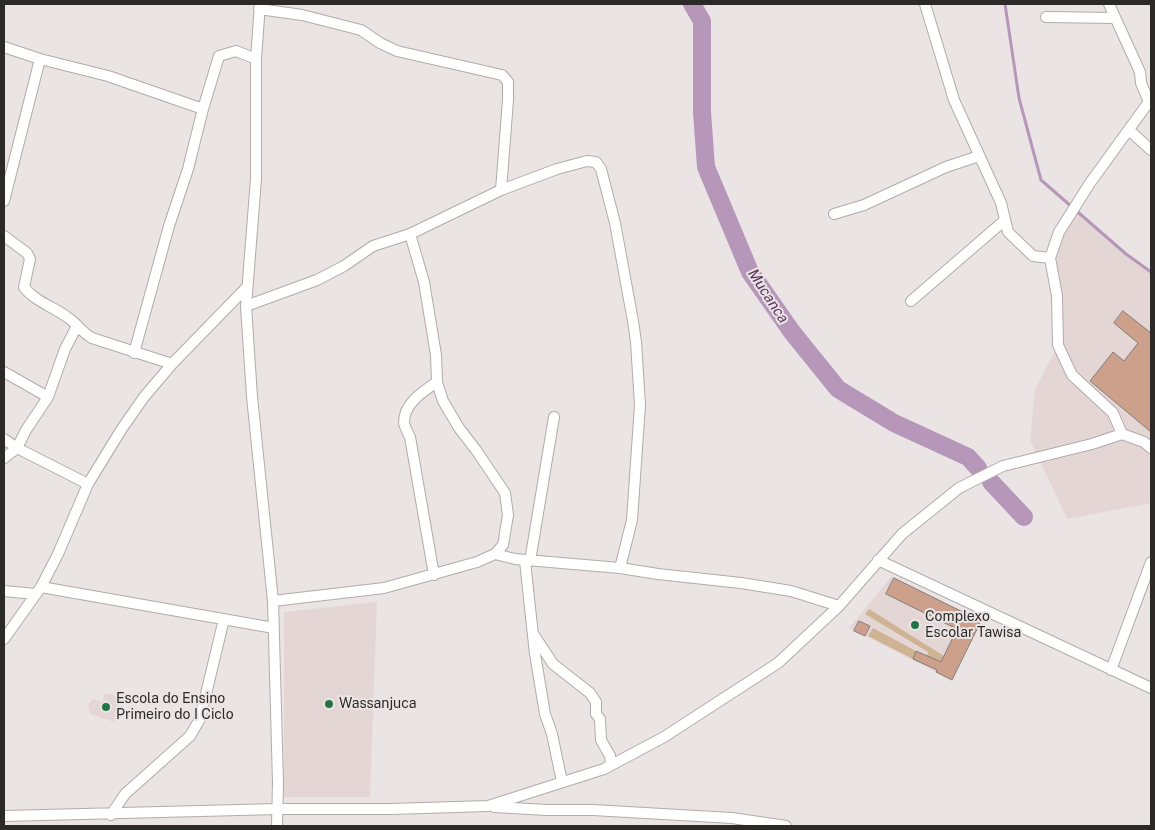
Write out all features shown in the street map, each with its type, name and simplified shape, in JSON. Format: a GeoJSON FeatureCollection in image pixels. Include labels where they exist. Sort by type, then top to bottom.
{"type":"FeatureCollection","features":[{"type":"Feature","properties":{"kind":"street"},"geometry":{"type":"LineString","coordinates":[[925,4],[954,100],[1001,203],[1008,232],[1032,256],[1050,258]]}},
{"type":"Feature","properties":{"kind":"street"},"geometry":{"type":"LineString","coordinates":[[1109,4],[1140,72],[1141,83],[1150,101],[1090,183],[1059,232],[1050,258],[1057,296],[1058,345],[1072,375],[1113,413],[1122,434]]}},
{"type":"Feature","properties":{"kind":"street"},"geometry":{"type":"LineString","coordinates":[[277,826],[273,601],[252,397],[246,306],[256,179],[256,59],[259,6],[361,30],[380,43],[397,51],[502,75],[508,82],[508,100],[501,190]]}},
{"type":"Feature","properties":{"kind":"street"},"geometry":{"type":"LineString","coordinates":[[1046,17],[1115,18]]}},
{"type":"Feature","properties":{"kind":"street"},"geometry":{"type":"LineString","coordinates":[[4,47],[40,59],[108,76],[203,109]]}},
{"type":"Feature","properties":{"kind":"street"},"geometry":{"type":"LineString","coordinates":[[134,352],[219,56],[236,51],[256,59]]}},
{"type":"Feature","properties":{"kind":"street"},"geometry":{"type":"LineString","coordinates":[[4,202],[40,59]]}},
{"type":"Feature","properties":{"kind":"street"},"geometry":{"type":"LineString","coordinates":[[1129,130],[1151,150]]}},
{"type":"Feature","properties":{"kind":"street"},"geometry":{"type":"LineString","coordinates":[[834,214],[864,205],[946,167],[980,156]]}},
{"type":"Feature","properties":{"kind":"street"},"geometry":{"type":"LineString","coordinates":[[246,306],[317,280],[344,266],[373,246],[410,234],[501,190],[557,169],[587,161],[596,162],[601,169],[616,223],[636,342],[640,405],[632,520],[620,568]]}},
{"type":"Feature","properties":{"kind":"street"},"geometry":{"type":"LineString","coordinates":[[911,301],[1005,220]]}},
{"type":"Feature","properties":{"kind":"street"},"geometry":{"type":"LineString","coordinates":[[273,601],[384,588],[478,562],[495,554],[503,545],[508,515],[505,494],[455,421],[443,401],[437,382],[436,355],[424,282],[410,234]]}},
{"type":"Feature","properties":{"kind":"street"},"geometry":{"type":"LineString","coordinates":[[4,236],[27,253],[30,258],[24,287],[29,294],[69,318],[82,332],[92,338],[172,364]]}},
{"type":"Feature","properties":{"kind":"street"},"geometry":{"type":"LineString","coordinates":[[4,639],[38,590],[58,554],[88,484],[121,430],[144,397],[172,364],[247,288]]}},
{"type":"Feature","properties":{"kind":"street"},"geometry":{"type":"LineString","coordinates":[[4,458],[17,448],[26,430],[48,397],[65,350],[77,326]]}},
{"type":"Feature","properties":{"kind":"street"},"geometry":{"type":"LineString","coordinates":[[4,372],[48,397]]}},
{"type":"Feature","properties":{"kind":"street"},"geometry":{"type":"LineString","coordinates":[[434,575],[410,437],[404,422],[408,407],[422,392],[437,382]]}},
{"type":"Feature","properties":{"kind":"street"},"geometry":{"type":"LineString","coordinates":[[554,417],[528,561],[533,634],[545,714],[552,734],[562,782]]}},
{"type":"Feature","properties":{"kind":"street"},"geometry":{"type":"LineString","coordinates":[[488,806],[611,765],[664,737],[778,663],[839,606],[902,534],[959,488],[1003,466],[1092,444],[1122,434],[1144,442],[1151,448]]}},
{"type":"Feature","properties":{"kind":"street"},"geometry":{"type":"LineString","coordinates":[[4,438],[17,448],[88,484]]}},
{"type":"Feature","properties":{"kind":"street"},"geometry":{"type":"LineString","coordinates":[[495,554],[528,561],[620,568],[742,583],[791,591],[839,606]]}},
{"type":"Feature","properties":{"kind":"street"},"geometry":{"type":"LineString","coordinates":[[878,560],[1151,688]]}},
{"type":"Feature","properties":{"kind":"street"},"geometry":{"type":"LineString","coordinates":[[1111,670],[1151,562]]}},
{"type":"Feature","properties":{"kind":"street"},"geometry":{"type":"LineString","coordinates":[[4,591],[38,590],[161,607],[274,628]]}},
{"type":"Feature","properties":{"kind":"street"},"geometry":{"type":"LineString","coordinates":[[111,814],[125,794],[190,736],[196,728],[200,719],[224,619]]}},
{"type":"Feature","properties":{"kind":"street"},"geometry":{"type":"LineString","coordinates":[[533,634],[553,664],[590,693],[596,702],[596,714],[600,719],[601,740],[610,756],[611,765]]}},
{"type":"Feature","properties":{"kind":"street"},"geometry":{"type":"LineString","coordinates":[[4,816],[278,809],[391,810],[488,806],[732,818],[786,826]]}},
{"type":"Feature","properties":{"kind":"street"},"geometry":{"type":"LineString","coordinates":[[669,815],[670,826]]}},
{"type":"Feature","properties":{"kind":"shaded area"},"geometry":{"type":"Polygon","coordinates":[[[1074,209],[1126,254],[1151,272],[1151,503],[1067,519],[1030,440],[1035,389],[1058,345],[1050,258],[1074,209]]]}},
{"type":"Feature","properties":{"kind":"shaded area","name":"Complexo Escolar Tawisa"},"geometry":{"type":"Polygon","coordinates":[[[891,577],[981,621],[952,680],[849,628],[891,577]]]}},
{"type":"Feature","properties":{"kind":"shaded area","name":"Wassanjuca"},"geometry":{"type":"Polygon","coordinates":[[[377,602],[370,797],[284,797],[284,612],[377,602]]]}},
{"type":"Feature","properties":{"kind":"shaded area"},"geometry":{"type":"Polygon","coordinates":[[[869,609],[944,656],[941,662],[927,656],[928,652],[865,614],[869,609]]]}},
{"type":"Feature","properties":{"kind":"shaded area"},"geometry":{"type":"Polygon","coordinates":[[[873,628],[916,651],[913,659],[868,636],[873,628]]]}},
{"type":"Feature","properties":{"kind":"shaded area"},"geometry":{"type":"Polygon","coordinates":[[[105,693],[120,697],[114,722],[90,714],[88,704],[93,699],[102,702],[105,693]]]}},
{"type":"Feature","properties":{"kind":"building"},"geometry":{"type":"Polygon","coordinates":[[[1123,311],[1151,333],[1151,432],[1090,381],[1113,352],[1124,361],[1138,343],[1114,323],[1123,311]]]}},
{"type":"Feature","properties":{"kind":"building"},"geometry":{"type":"Polygon","coordinates":[[[894,578],[981,621],[952,680],[936,672],[937,670],[913,659],[916,651],[941,662],[957,629],[886,594],[894,578]]]}},
{"type":"Feature","properties":{"kind":"building"},"geometry":{"type":"Polygon","coordinates":[[[859,621],[870,626],[865,636],[854,631],[859,621]]]}},
{"type":"Feature","properties":{"kind":"waterway","name":"Mucanca"},"geometry":{"type":"LineString","coordinates":[[692,4],[702,21],[702,112],[706,167],[750,272],[792,332],[838,389],[894,423],[968,457],[978,468]]}},
{"type":"Feature","properties":{"kind":"waterway"},"geometry":{"type":"LineString","coordinates":[[1005,4],[1019,98],[1041,180],[1126,254],[1151,272]]}},
{"type":"Feature","properties":{"kind":"waterway","name":"Mucanca"},"geometry":{"type":"LineString","coordinates":[[991,482],[1024,517]]}},
{"type":"Feature","properties":{"kind":"place","name":"Complexo Escolar Tawisa"},"geometry":{"type":"Point","coordinates":[915,625]}},
{"type":"Feature","properties":{"kind":"place","name":"Wassanjuca"},"geometry":{"type":"Point","coordinates":[329,704]}},
{"type":"Feature","properties":{"kind":"place","name":"Escola do Ensino Primeiro do I Ciclo"},"geometry":{"type":"Point","coordinates":[106,707]}}]}
